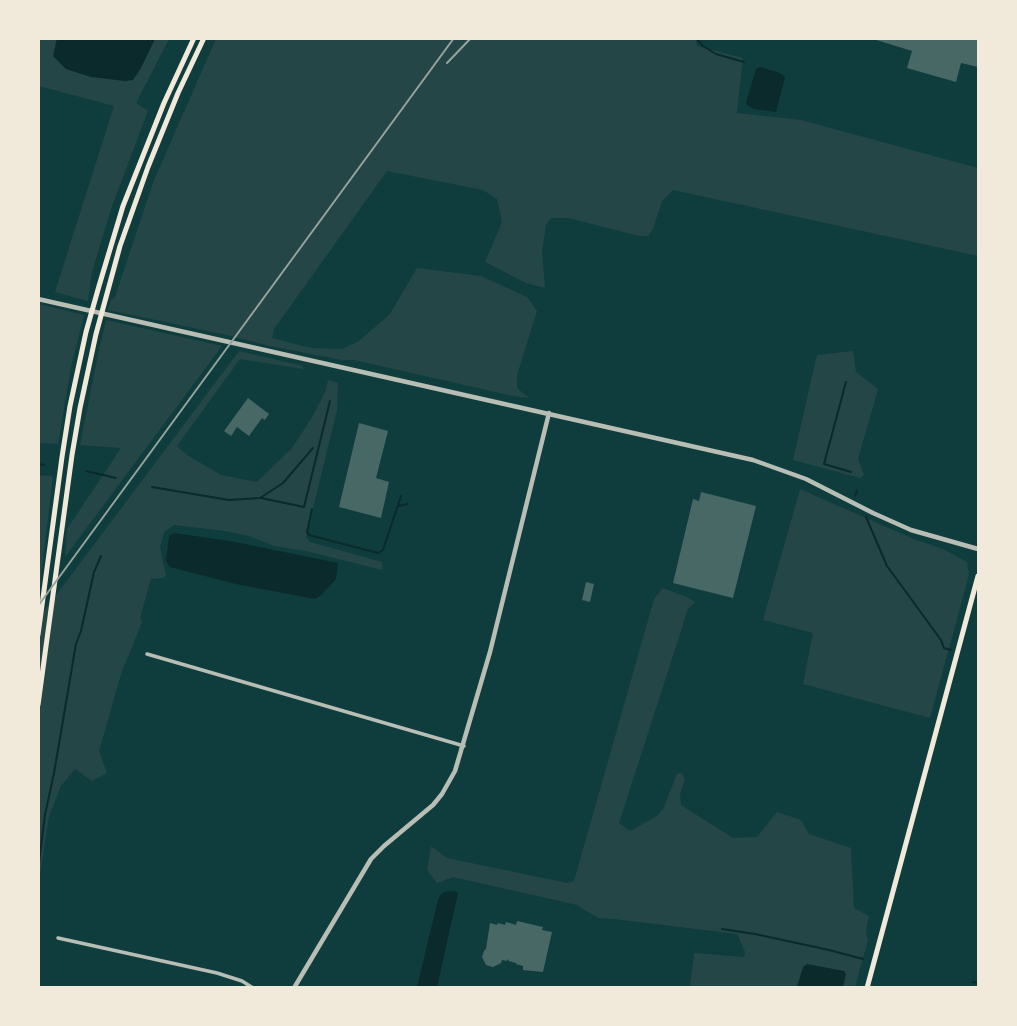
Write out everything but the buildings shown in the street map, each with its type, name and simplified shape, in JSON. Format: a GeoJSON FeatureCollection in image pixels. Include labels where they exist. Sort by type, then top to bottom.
{"type":"FeatureCollection","features":[{"type":"Feature","properties":{"kind":"main road"},"geometry":{"type":"LineString","coordinates":[[38,635],[70,407],[86,332],[123,206],[171,87],[194,38]]}},
{"type":"Feature","properties":{"kind":"main road"},"geometry":{"type":"LineString","coordinates":[[38,705],[78,419],[96,334],[120,246],[148,167],[204,38]]}},
{"type":"Feature","properties":{"kind":"main road"},"geometry":{"type":"LineString","coordinates":[[867,988],[978,576]]}},
{"type":"Feature","properties":{"kind":"street"},"geometry":{"type":"LineString","coordinates":[[38,299],[764,463],[796,475],[911,530],[978,549]]}},
{"type":"Feature","properties":{"kind":"street"},"geometry":{"type":"LineString","coordinates":[[294,988],[369,862],[384,846],[425,814],[442,794],[455,771],[490,652],[550,414]]}},
{"type":"Feature","properties":{"kind":"street"},"geometry":{"type":"LineString","coordinates":[[147,654],[464,746]]}},
{"type":"Feature","properties":{"kind":"street"},"geometry":{"type":"LineString","coordinates":[[58,938],[217,973],[242,981],[253,988]]}},
{"type":"Feature","properties":{"kind":"shaded area"},"geometry":{"type":"Polygon","coordinates":[[[57,38],[155,39],[133,80],[125,81],[91,77],[66,69],[53,56],[57,38]]]}},
{"type":"Feature","properties":{"kind":"shaded area"},"geometry":{"type":"Polygon","coordinates":[[[38,39],[169,39],[136,103],[148,111],[112,206],[92,272],[88,301],[55,292],[114,106],[39,86],[38,39]]]}},
{"type":"Feature","properties":{"kind":"shaded area"},"geometry":{"type":"Polygon","coordinates":[[[216,39],[696,39],[697,46],[743,58],[737,113],[801,120],[978,168],[978,256],[673,190],[662,201],[648,236],[569,218],[551,218],[546,225],[542,252],[545,288],[526,283],[485,262],[502,222],[497,199],[483,190],[387,171],[274,329],[272,338],[311,348],[342,349],[359,341],[390,314],[417,268],[481,276],[527,297],[537,311],[517,375],[517,388],[529,398],[108,310],[115,297],[154,180],[216,39]]]}},
{"type":"Feature","properties":{"kind":"shaded area"},"geometry":{"type":"Polygon","coordinates":[[[760,67],[785,77],[776,112],[754,109],[747,105],[756,69],[760,67]]]}},
{"type":"Feature","properties":{"kind":"shaded area"},"geometry":{"type":"Polygon","coordinates":[[[39,304],[84,315],[71,367],[58,444],[39,443],[39,304]]]}},
{"type":"Feature","properties":{"kind":"shaded area"},"geometry":{"type":"Polygon","coordinates":[[[106,320],[222,346],[65,557],[67,529],[121,448],[80,445],[106,320]]]}},
{"type":"Feature","properties":{"kind":"shaded area"},"geometry":{"type":"Polygon","coordinates":[[[239,351],[303,366],[303,369],[240,359],[177,446],[221,475],[257,482],[292,448],[314,414],[328,380],[338,383],[337,410],[306,537],[310,542],[382,562],[382,570],[274,546],[249,536],[225,531],[174,525],[164,532],[160,547],[166,576],[151,579],[140,618],[142,622],[121,674],[99,751],[107,773],[92,781],[75,769],[61,786],[49,816],[39,881],[39,618],[239,351]]]}},
{"type":"Feature","properties":{"kind":"shaded area"},"geometry":{"type":"Polygon","coordinates":[[[853,351],[856,372],[878,389],[858,459],[864,475],[860,478],[793,460],[817,355],[853,351]]]}},
{"type":"Feature","properties":{"kind":"shaded area"},"geometry":{"type":"Polygon","coordinates":[[[38,475],[53,476],[39,594],[38,475]]]}},
{"type":"Feature","properties":{"kind":"shaded area"},"geometry":{"type":"Polygon","coordinates":[[[800,489],[916,540],[943,549],[967,562],[969,575],[930,718],[803,684],[813,633],[763,620],[800,489]]]}},
{"type":"Feature","properties":{"kind":"shaded area"},"geometry":{"type":"Polygon","coordinates":[[[174,533],[230,541],[338,563],[336,579],[315,599],[236,584],[170,567],[166,561],[169,536],[174,533]]]}},
{"type":"Feature","properties":{"kind":"shaded area"},"geometry":{"type":"Polygon","coordinates":[[[663,588],[695,602],[688,609],[619,823],[630,831],[657,816],[663,809],[677,774],[682,773],[685,780],[680,794],[681,805],[733,838],[757,837],[777,812],[801,820],[809,834],[851,848],[854,908],[869,916],[866,931],[868,940],[855,987],[690,987],[694,953],[744,957],[745,952],[737,934],[598,918],[577,905],[453,877],[437,883],[427,870],[431,846],[447,858],[567,883],[574,881],[654,599],[663,588]]]}},
{"type":"Feature","properties":{"kind":"shaded area"},"geometry":{"type":"Polygon","coordinates":[[[444,892],[458,893],[437,987],[417,987],[438,900],[444,892]]]}},
{"type":"Feature","properties":{"kind":"shaded area"},"geometry":{"type":"Polygon","coordinates":[[[807,964],[844,971],[846,974],[843,987],[797,987],[803,967],[807,964]]]}},
{"type":"Feature","properties":{"kind":"waterway"},"geometry":{"type":"LineString","coordinates":[[696,38],[716,54],[744,62]]}},
{"type":"Feature","properties":{"kind":"waterway"},"geometry":{"type":"LineString","coordinates":[[846,382],[824,464],[851,472]]}},
{"type":"Feature","properties":{"kind":"waterway"},"geometry":{"type":"LineString","coordinates":[[261,498],[304,507],[330,401]]}},
{"type":"Feature","properties":{"kind":"waterway"},"geometry":{"type":"LineString","coordinates":[[152,487],[229,500],[260,498],[283,483],[313,448]]}},
{"type":"Feature","properties":{"kind":"waterway"},"geometry":{"type":"LineString","coordinates":[[38,464],[44,465]]}},
{"type":"Feature","properties":{"kind":"waterway"},"geometry":{"type":"LineString","coordinates":[[86,471],[116,478]]}},
{"type":"Feature","properties":{"kind":"waterway"},"geometry":{"type":"LineString","coordinates":[[855,496],[857,491]]}},
{"type":"Feature","properties":{"kind":"waterway"},"geometry":{"type":"LineString","coordinates":[[312,509],[307,532],[309,535],[378,553],[383,550],[401,496]]}},
{"type":"Feature","properties":{"kind":"waterway"},"geometry":{"type":"LineString","coordinates":[[399,506],[408,504]]}},
{"type":"Feature","properties":{"kind":"waterway"},"geometry":{"type":"LineString","coordinates":[[866,517],[887,566],[941,640],[944,648],[951,650]]}},
{"type":"Feature","properties":{"kind":"waterway"},"geometry":{"type":"LineString","coordinates":[[38,870],[45,815],[76,644],[94,572],[101,556]]}},
{"type":"Feature","properties":{"kind":"waterway"},"geometry":{"type":"LineString","coordinates":[[722,929],[863,959]]}},
{"type":"Feature","properties":{"kind":"waterway"},"geometry":{"type":"LineString","coordinates":[[973,982],[978,983]]}},
{"type":"Feature","properties":{"kind":"railway"},"geometry":{"type":"LineString","coordinates":[[38,606],[454,38]]}},
{"type":"Feature","properties":{"kind":"railway"},"geometry":{"type":"LineString","coordinates":[[447,63],[471,38]]}}]}
